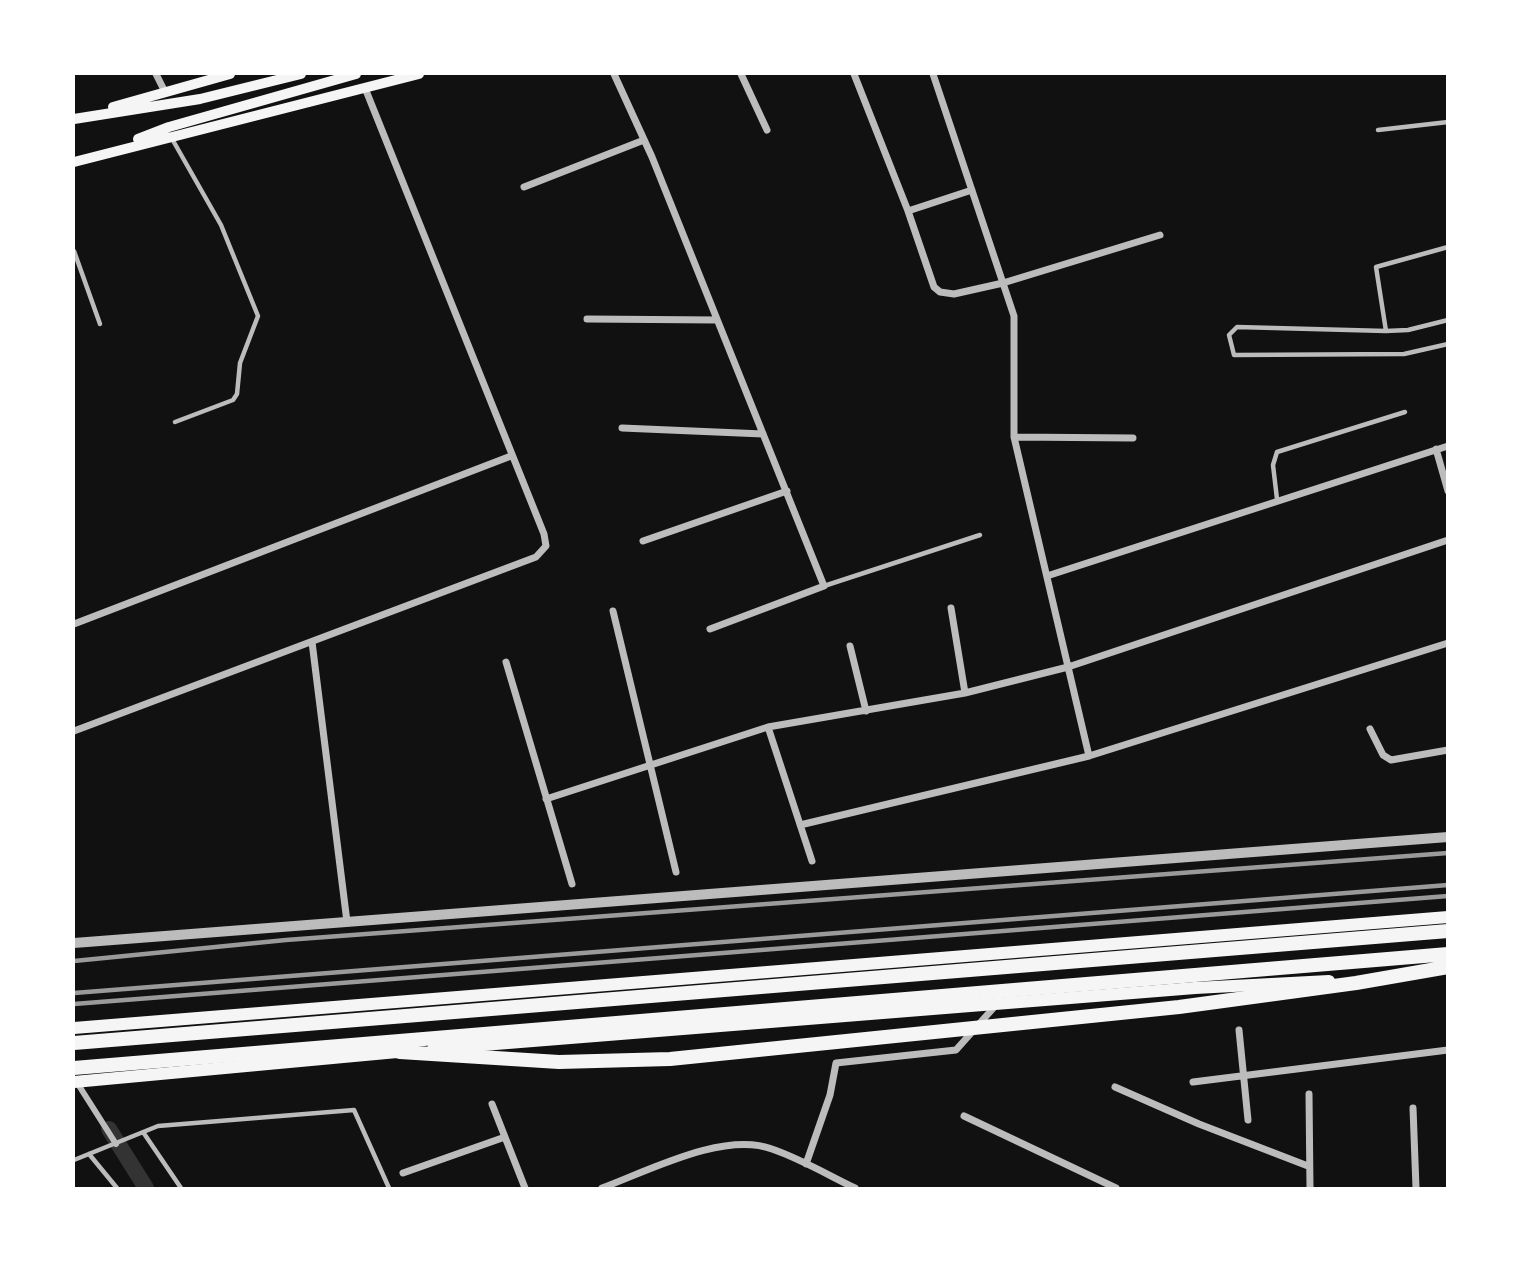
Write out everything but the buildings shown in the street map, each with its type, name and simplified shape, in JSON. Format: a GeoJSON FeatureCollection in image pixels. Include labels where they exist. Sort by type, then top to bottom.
{"type":"FeatureCollection","features":[{"type":"Feature","properties":{"kind":"highway"},"geometry":{"type":"LineString","coordinates":[[74,1043],[1447,931]]}},
{"type":"Feature","properties":{"kind":"highway"},"geometry":{"type":"LineString","coordinates":[[74,1068],[1447,954]]}},
{"type":"Feature","properties":{"kind":"highway"},"geometry":{"type":"LineString","coordinates":[[400,1052],[559,1062],[670,1059],[1179,1007],[1356,983],[1447,967]]}},
{"type":"Feature","properties":{"kind":"main road"},"geometry":{"type":"LineString","coordinates":[[74,119],[230,74]]}},
{"type":"Feature","properties":{"kind":"main road"},"geometry":{"type":"LineString","coordinates":[[74,119],[200,99],[301,74]]}},
{"type":"Feature","properties":{"kind":"main road"},"geometry":{"type":"LineString","coordinates":[[100,155],[169,127],[356,74]]}},
{"type":"Feature","properties":{"kind":"main road"},"geometry":{"type":"LineString","coordinates":[[74,162],[419,74]]}},
{"type":"Feature","properties":{"kind":"main road"},"geometry":{"type":"LineString","coordinates":[[74,1028],[1447,917]]}},
{"type":"Feature","properties":{"kind":"main road"},"geometry":{"type":"LineString","coordinates":[[74,1082],[400,1052],[1195,988],[1447,975]]}},
{"type":"Feature","properties":{"kind":"street"},"geometry":{"type":"LineString","coordinates":[[156,74],[166,92]]}},
{"type":"Feature","properties":{"kind":"street"},"geometry":{"type":"LineString","coordinates":[[614,74],[644,140],[824,586],[710,628]]}},
{"type":"Feature","properties":{"kind":"street"},"geometry":{"type":"LineString","coordinates":[[741,74],[767,130]]}},
{"type":"Feature","properties":{"kind":"street"},"geometry":{"type":"LineString","coordinates":[[854,74],[908,211],[934,287],[940,292],[954,294],[1003,283],[1160,235]]}},
{"type":"Feature","properties":{"kind":"street"},"geometry":{"type":"LineString","coordinates":[[933,74],[1014,316],[1014,437],[1089,756]]}},
{"type":"Feature","properties":{"kind":"street"},"geometry":{"type":"LineString","coordinates":[[74,731],[536,557],[546,547],[544,534],[365,88]]}},
{"type":"Feature","properties":{"kind":"street"},"geometry":{"type":"LineString","coordinates":[[524,187],[644,140]]}},
{"type":"Feature","properties":{"kind":"street"},"geometry":{"type":"LineString","coordinates":[[908,211],[972,190]]}},
{"type":"Feature","properties":{"kind":"street"},"geometry":{"type":"LineString","coordinates":[[587,319],[717,320]]}},
{"type":"Feature","properties":{"kind":"street"},"geometry":{"type":"LineString","coordinates":[[622,428],[763,434]]}},
{"type":"Feature","properties":{"kind":"street"},"geometry":{"type":"LineString","coordinates":[[1014,437],[1133,438]]}},
{"type":"Feature","properties":{"kind":"street"},"geometry":{"type":"LineString","coordinates":[[1047,576],[1277,499],[1447,446]]}},
{"type":"Feature","properties":{"kind":"street"},"geometry":{"type":"LineString","coordinates":[[1436,449],[1447,491]]}},
{"type":"Feature","properties":{"kind":"street"},"geometry":{"type":"LineString","coordinates":[[74,624],[511,456]]}},
{"type":"Feature","properties":{"kind":"street"},"geometry":{"type":"LineString","coordinates":[[643,541],[787,491]]}},
{"type":"Feature","properties":{"kind":"street"},"geometry":{"type":"LineString","coordinates":[[546,799],[768,727],[965,694],[1068,667],[1447,540]]}},
{"type":"Feature","properties":{"kind":"street"},"geometry":{"type":"LineString","coordinates":[[951,608],[965,694]]}},
{"type":"Feature","properties":{"kind":"street"},"geometry":{"type":"LineString","coordinates":[[613,611],[676,872]]}},
{"type":"Feature","properties":{"kind":"street"},"geometry":{"type":"LineString","coordinates":[[312,642],[347,922]]}},
{"type":"Feature","properties":{"kind":"street"},"geometry":{"type":"LineString","coordinates":[[800,825],[1089,756],[1447,643]]}},
{"type":"Feature","properties":{"kind":"street"},"geometry":{"type":"LineString","coordinates":[[850,646],[866,710]]}},
{"type":"Feature","properties":{"kind":"street"},"geometry":{"type":"LineString","coordinates":[[506,662],[572,884]]}},
{"type":"Feature","properties":{"kind":"street"},"geometry":{"type":"LineString","coordinates":[[768,727],[812,860]]}},
{"type":"Feature","properties":{"kind":"street"},"geometry":{"type":"LineString","coordinates":[[1370,729],[1382,755],[1391,760],[1447,750]]}},
{"type":"Feature","properties":{"kind":"street"},"geometry":{"type":"LineString","coordinates":[[74,943],[1447,837]]}},
{"type":"Feature","properties":{"kind":"street"},"geometry":{"type":"LineString","coordinates":[[806,1164],[830,1095],[836,1063],[956,1050],[996,1004]]}},
{"type":"Feature","properties":{"kind":"street"},"geometry":{"type":"LineString","coordinates":[[1239,1030],[1248,1120]]}},
{"type":"Feature","properties":{"kind":"street"},"geometry":{"type":"LineString","coordinates":[[1193,1082],[1447,1050]]}},
{"type":"Feature","properties":{"kind":"street"},"geometry":{"type":"LineString","coordinates":[[74,1076],[116,1144]]}},
{"type":"Feature","properties":{"kind":"street"},"geometry":{"type":"LineString","coordinates":[[1115,1087],[1199,1124],[1308,1166]]}},
{"type":"Feature","properties":{"kind":"street"},"geometry":{"type":"LineString","coordinates":[[1309,1094],[1310,1188]]}},
{"type":"Feature","properties":{"kind":"street"},"geometry":{"type":"LineString","coordinates":[[492,1104],[525,1188]]}},
{"type":"Feature","properties":{"kind":"street"},"geometry":{"type":"LineString","coordinates":[[1413,1108],[1416,1188]]}},
{"type":"Feature","properties":{"kind":"street"},"geometry":{"type":"LineString","coordinates":[[964,1116],[1116,1188]]}},
{"type":"Feature","properties":{"kind":"street"},"geometry":{"type":"LineString","coordinates":[[403,1173],[505,1137]]}},
{"type":"Feature","properties":{"kind":"street"},"geometry":{"type":"LineString","coordinates":[[603,1188],[722,1146],[771,1148],[855,1188]]}},
{"type":"Feature","properties":{"kind":"lane"},"geometry":{"type":"LineString","coordinates":[[1378,130],[1447,122]]}},
{"type":"Feature","properties":{"kind":"lane"},"geometry":{"type":"LineString","coordinates":[[170,136],[221,225],[258,316],[240,363],[233,400],[175,422]]}},
{"type":"Feature","properties":{"kind":"lane"},"geometry":{"type":"LineString","coordinates":[[1386,331],[1376,267],[1447,247]]}},
{"type":"Feature","properties":{"kind":"lane"},"geometry":{"type":"LineString","coordinates":[[74,251],[100,324]]}},
{"type":"Feature","properties":{"kind":"lane"},"geometry":{"type":"LineString","coordinates":[[1447,320],[1408,330],[1386,331],[1237,327],[1229,335],[1230,349],[1234,355],[1319,357],[1404,354],[1447,344]]}},
{"type":"Feature","properties":{"kind":"lane"},"geometry":{"type":"LineString","coordinates":[[1277,499],[1273,465],[1277,452],[1405,412]]}},
{"type":"Feature","properties":{"kind":"lane"},"geometry":{"type":"LineString","coordinates":[[824,586],[980,535]]}},
{"type":"Feature","properties":{"kind":"lane"},"geometry":{"type":"LineString","coordinates":[[74,1160],[158,1126],[354,1110],[389,1188]]}},
{"type":"Feature","properties":{"kind":"lane"},"geometry":{"type":"LineString","coordinates":[[143,1132],[181,1188]]}},
{"type":"Feature","properties":{"kind":"lane"},"geometry":{"type":"LineString","coordinates":[[89,1154],[117,1188]]}},
{"type":"Feature","properties":{"kind":"waterway"},"geometry":{"type":"LineString","coordinates":[[109,1129],[146,1188]]}},
{"type":"Feature","properties":{"kind":"railway"},"geometry":{"type":"LineString","coordinates":[[74,961],[286,940],[1448,853]]}},
{"type":"Feature","properties":{"kind":"railway"},"geometry":{"type":"LineString","coordinates":[[74,993],[1448,885]]}},
{"type":"Feature","properties":{"kind":"railway"},"geometry":{"type":"LineString","coordinates":[[74,1004],[1448,896]]}}]}
